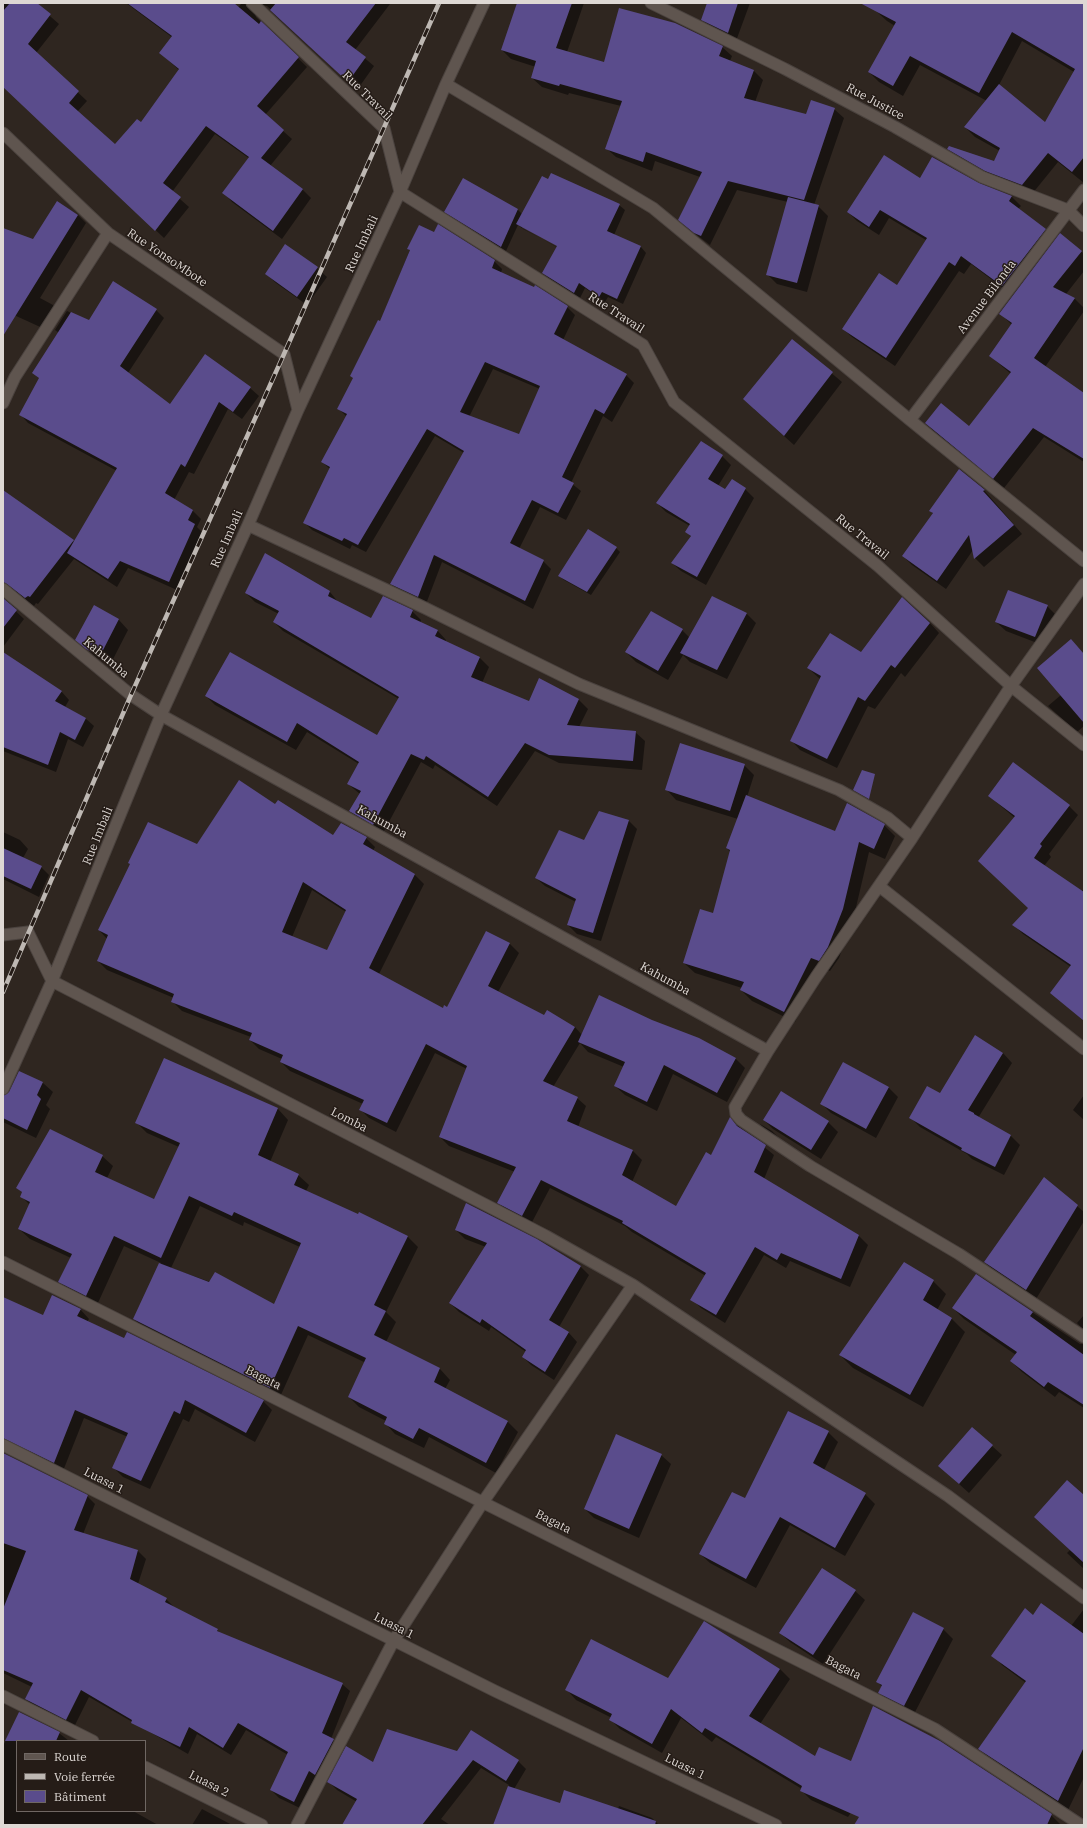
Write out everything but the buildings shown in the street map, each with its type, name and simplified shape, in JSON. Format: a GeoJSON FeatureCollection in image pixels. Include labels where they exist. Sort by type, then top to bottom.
{"type":"FeatureCollection","features":[{"type":"Feature","properties":{"kind":"street","name":"Rue Travail"},"geometry":{"type":"LineString","coordinates":[[252,3],[384,128],[400,192],[644,346],[674,402],[878,566],[1012,686],[1084,745]]}},
{"type":"Feature","properties":{"kind":"street","name":"Rue Imbali"},"geometry":{"type":"LineString","coordinates":[[3,1089],[52,981],[161,715],[248,525],[298,410],[400,192],[446,84],[484,3]]}},
{"type":"Feature","properties":{"kind":"street","name":"Rue Justice"},"geometry":{"type":"LineString","coordinates":[[651,3],[785,69],[895,127],[982,177],[1068,210],[1084,226]]}},
{"type":"Feature","properties":{"kind":"street"},"geometry":{"type":"LineString","coordinates":[[446,84],[653,208],[1084,561]]}},
{"type":"Feature","properties":{"kind":"street","name":"Rue YonsoMbote"},"geometry":{"type":"LineString","coordinates":[[3,133],[108,233],[284,354],[298,410]]}},
{"type":"Feature","properties":{"kind":"street","name":"Avenue Bilonda"},"geometry":{"type":"LineString","coordinates":[[910,420],[1084,190]]}},
{"type":"Feature","properties":{"kind":"street"},"geometry":{"type":"LineString","coordinates":[[3,403],[15,377],[108,233]]}},
{"type":"Feature","properties":{"kind":"street"},"geometry":{"type":"LineString","coordinates":[[248,525],[426,608],[579,684],[839,790],[888,818],[912,838]]}},
{"type":"Feature","properties":{"kind":"street"},"geometry":{"type":"LineString","coordinates":[[1084,584],[1012,686],[912,838],[768,1051],[735,1107],[736,1114],[741,1120],[810,1166],[960,1254],[1084,1337]]}},
{"type":"Feature","properties":{"kind":"street","name":"Kahumba"},"geometry":{"type":"LineString","coordinates":[[3,589],[131,695],[161,715],[768,1051]]}},
{"type":"Feature","properties":{"kind":"street"},"geometry":{"type":"LineString","coordinates":[[879,886],[1084,1050]]}},
{"type":"Feature","properties":{"kind":"street"},"geometry":{"type":"LineString","coordinates":[[3,935],[28,932],[52,981]]}},
{"type":"Feature","properties":{"kind":"street","name":"Lomba"},"geometry":{"type":"LineString","coordinates":[[52,981],[546,1236],[633,1285],[948,1496],[1084,1598]]}},
{"type":"Feature","properties":{"kind":"street","name":"Bagata"},"geometry":{"type":"LineString","coordinates":[[3,1262],[935,1729],[1081,1825]]}},
{"type":"Feature","properties":{"kind":"street"},"geometry":{"type":"LineString","coordinates":[[297,1825],[394,1640],[483,1502],[633,1285]]}},
{"type":"Feature","properties":{"kind":"street","name":"Luasa 1"},"geometry":{"type":"LineString","coordinates":[[3,1445],[502,1694],[776,1825]]}},
{"type":"Feature","properties":{"kind":"street"},"geometry":{"type":"LineString","coordinates":[[3,1696],[91,1740]]}},
{"type":"Feature","properties":{"kind":"street","name":"Luasa 2"},"geometry":{"type":"LineString","coordinates":[[146,1767],[262,1825]]}},
{"type":"Feature","properties":{"kind":"railway"},"geometry":{"type":"LineString","coordinates":[[3,992],[131,695],[439,3]]}}]}
